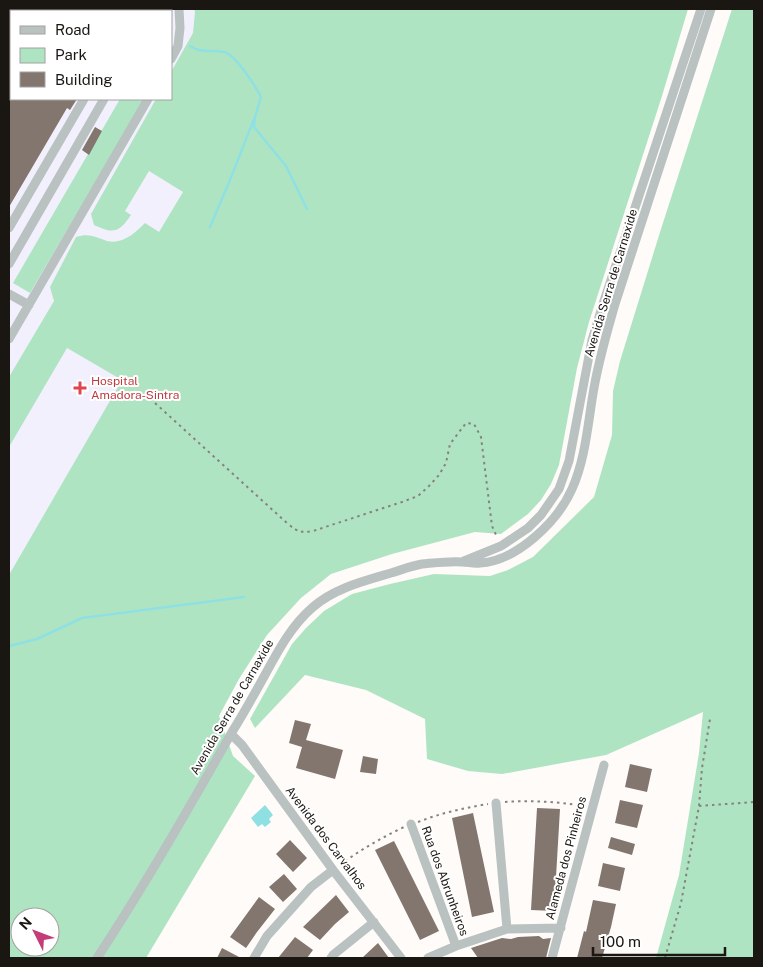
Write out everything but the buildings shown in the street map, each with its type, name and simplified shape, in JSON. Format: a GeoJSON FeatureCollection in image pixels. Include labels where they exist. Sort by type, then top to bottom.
{"type":"FeatureCollection","features":[{"type":"Feature","properties":{"kind":"street"},"geometry":{"type":"LineString","coordinates":[[172,57],[178,46],[180,28],[177,9]]}},
{"type":"Feature","properties":{"kind":"street","name":"Avenida Serra de Carnaxide"},"geometry":{"type":"LineString","coordinates":[[98,958],[232,734],[284,641],[296,624],[312,607],[351,585],[420,565],[461,561],[501,546],[528,528],[541,515],[559,489],[572,450],[592,340],[700,9]]}},
{"type":"Feature","properties":{"kind":"street","name":"Avenida Serra de Carnaxide"},"geometry":{"type":"LineString","coordinates":[[461,561],[479,564],[492,562],[522,547],[537,536],[552,521],[572,490],[581,463],[604,342],[711,9]]}},
{"type":"Feature","properties":{"kind":"street"},"geometry":{"type":"LineString","coordinates":[[9,228],[83,100]]}},
{"type":"Feature","properties":{"kind":"street"},"geometry":{"type":"LineString","coordinates":[[9,264],[103,100]]}},
{"type":"Feature","properties":{"kind":"street"},"geometry":{"type":"LineString","coordinates":[[9,339],[12,325],[29,305],[147,100]]}},
{"type":"Feature","properties":{"kind":"street"},"geometry":{"type":"LineString","coordinates":[[70,122],[86,131]]}},
{"type":"Feature","properties":{"kind":"street"},"geometry":{"type":"LineString","coordinates":[[9,294],[29,305]]}},
{"type":"Feature","properties":{"kind":"street","name":"Avenida dos Carvalhos"},"geometry":{"type":"LineString","coordinates":[[232,734],[401,958]]}},
{"type":"Feature","properties":{"kind":"street","name":"Alameda dos Pinheiros"},"geometry":{"type":"LineString","coordinates":[[552,958],[604,765]]}},
{"type":"Feature","properties":{"kind":"street"},"geometry":{"type":"LineString","coordinates":[[496,803],[507,929]]}},
{"type":"Feature","properties":{"kind":"street","name":"Rua dos Abrunheiros"},"geometry":{"type":"LineString","coordinates":[[412,824],[456,946]]}},
{"type":"Feature","properties":{"kind":"street"},"geometry":{"type":"LineString","coordinates":[[254,958],[273,929],[311,887],[333,870]]}},
{"type":"Feature","properties":{"kind":"street"},"geometry":{"type":"LineString","coordinates":[[331,958],[374,922]]}},
{"type":"Feature","properties":{"kind":"street"},"geometry":{"type":"LineString","coordinates":[[428,958],[456,946],[507,929],[560,928]]}},
{"type":"Feature","properties":{"kind":"path"},"geometry":{"type":"LineString","coordinates":[[155,403],[288,524],[302,533],[418,496],[440,474],[446,463],[450,444],[463,426],[466,423],[474,424],[481,437],[492,526],[501,546]]}},
{"type":"Feature","properties":{"kind":"path"},"geometry":{"type":"LineString","coordinates":[[665,958],[681,903],[698,806],[710,719]]}},
{"type":"Feature","properties":{"kind":"path"},"geometry":{"type":"LineString","coordinates":[[333,870],[358,852],[384,837],[412,824],[467,807],[528,801],[560,802],[592,807]]}},
{"type":"Feature","properties":{"kind":"path"},"geometry":{"type":"LineString","coordinates":[[698,806],[754,802]]}},
{"type":"Feature","properties":{"kind":"shaded area","name":"Hospital Amadora-Sintra"},"geometry":{"type":"Polygon","coordinates":[[[9,9],[316,9],[360,35],[9,596],[9,9]]]}},
{"type":"Feature","properties":{"kind":"green space"},"geometry":{"type":"Polygon","coordinates":[[[194,9],[688,9],[589,322],[577,368],[559,465],[551,484],[541,500],[528,514],[501,534],[475,532],[392,554],[331,574],[301,598],[267,635],[239,679],[219,716],[233,756],[255,776],[146,958],[9,958],[9,575],[122,380],[67,348],[9,447],[9,377],[54,301],[50,287],[76,237],[89,235],[113,242],[123,240],[145,223],[159,232],[183,192],[149,171],[125,211],[131,215],[123,225],[111,231],[94,225],[91,214],[155,100],[172,100],[172,70],[193,33],[194,9]]]}},
{"type":"Feature","properties":{"kind":"green space"},"geometry":{"type":"Polygon","coordinates":[[[732,9],[754,9],[754,958],[656,958],[679,875],[699,753],[703,712],[606,755],[502,774],[468,771],[427,759],[425,719],[366,690],[305,675],[255,728],[250,719],[292,644],[324,611],[352,594],[434,574],[490,576],[508,570],[533,557],[594,497],[612,435],[613,391],[620,361],[732,9]]]}},
{"type":"Feature","properties":{"kind":"green space"},"geometry":{"type":"Polygon","coordinates":[[[119,100],[143,100],[30,293],[13,283],[119,100]]]}},
{"type":"Feature","properties":{"kind":"water"},"geometry":{"type":"Polygon","coordinates":[[[265,805],[273,815],[269,819],[271,822],[265,827],[262,824],[258,827],[251,818],[265,805]]]}},
{"type":"Feature","properties":{"kind":"waterway"},"geometry":{"type":"LineString","coordinates":[[190,46],[203,51],[219,51],[229,54],[245,72],[261,97],[254,127],[286,166],[307,209]]}},
{"type":"Feature","properties":{"kind":"waterway"},"geometry":{"type":"LineString","coordinates":[[210,227],[254,119]]}},
{"type":"Feature","properties":{"kind":"waterway"},"geometry":{"type":"LineString","coordinates":[[9,646],[37,639],[82,618],[244,597]]}},
{"type":"Feature","properties":{"kind":"place","name":"Hospital Amadora-Sintra"},"geometry":{"type":"Point","coordinates":[80,388]}}]}
